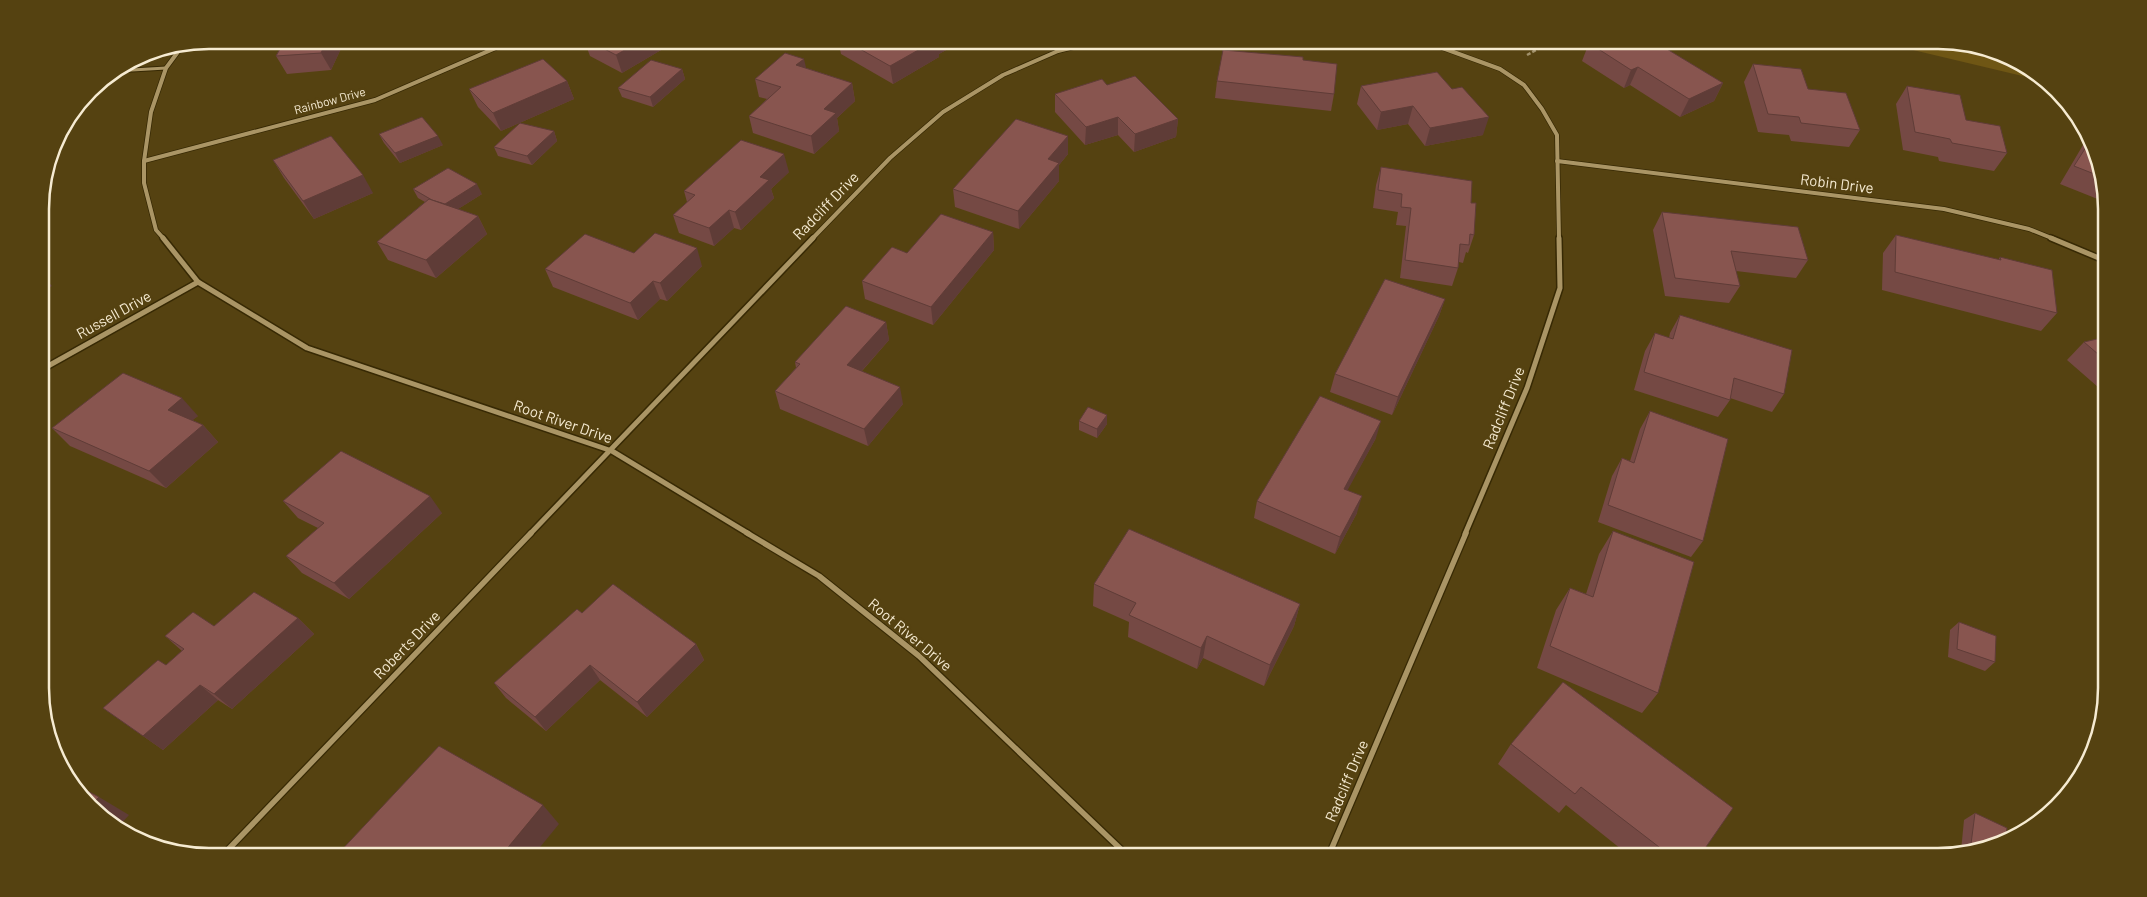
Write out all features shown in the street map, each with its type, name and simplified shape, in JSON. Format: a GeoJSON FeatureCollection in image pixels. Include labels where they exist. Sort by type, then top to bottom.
{"type":"FeatureCollection","features":[{"type":"Feature","properties":{"kind":"street","name":"Rainbow Drive"},"geometry":{"type":"LineString","coordinates":[[144,161],[375,100],[493,49]]}},
{"type":"Feature","properties":{"kind":"street","name":"Radcliff Drive"},"geometry":{"type":"LineString","coordinates":[[612,451],[890,158],[943,112],[1004,75],[1066,49]]}},
{"type":"Feature","properties":{"kind":"street","name":"Radcliff Drive"},"geometry":{"type":"LineString","coordinates":[[1332,848],[1533,370],[1560,288],[1557,135],[1542,109],[1524,85],[1500,69],[1445,49]]}},
{"type":"Feature","properties":{"kind":"street","name":"Root River Drive"},"geometry":{"type":"LineString","coordinates":[[178,52],[166,68],[151,112],[144,161],[144,183],[156,230],[198,282],[307,348],[612,451],[819,576],[919,656],[1034,769],[1119,848]]}},
{"type":"Feature","properties":{"kind":"street","name":"Robin Drive"},"geometry":{"type":"LineString","coordinates":[[1557,162],[1944,209],[2029,230],[2098,258]]}},
{"type":"Feature","properties":{"kind":"street","name":"Russell Drive"},"geometry":{"type":"LineString","coordinates":[[49,366],[198,282]]}},
{"type":"Feature","properties":{"kind":"street","name":"Roberts Drive"},"geometry":{"type":"LineString","coordinates":[[230,848],[612,451]]}},
{"type":"Feature","properties":{"kind":"lane"},"geometry":{"type":"LineString","coordinates":[[129,70],[166,68]]}},
{"type":"Feature","properties":{"kind":"shaded area"},"geometry":{"type":"Polygon","coordinates":[[[1909,49],[1949,49],[1970,52],[1990,57],[2009,65],[2029,78],[1909,49]]]}},
{"type":"Feature","properties":{"kind":"building"},"geometry":{"type":"Polygon","coordinates":[[[280,49],[323,49],[321,53],[276,56],[280,49]]]}},
{"type":"Feature","properties":{"kind":"building"},"geometry":{"type":"Polygon","coordinates":[[[604,49],[626,49],[616,55],[604,49]]]}},
{"type":"Feature","properties":{"kind":"building"},"geometry":{"type":"Polygon","coordinates":[[[860,49],[920,49],[890,66],[860,49]]]}},
{"type":"Feature","properties":{"kind":"building"},"geometry":{"type":"Polygon","coordinates":[[[1598,49],[1667,49],[1723,83],[1689,99],[1638,67],[1631,70],[1598,49]]]}},
{"type":"Feature","properties":{"kind":"building"},"geometry":{"type":"Polygon","coordinates":[[[1223,50],[1303,57],[1303,60],[1337,64],[1334,94],[1217,81],[1223,50]]]}},
{"type":"Feature","properties":{"kind":"building"},"geometry":{"type":"Polygon","coordinates":[[[785,53],[804,59],[796,65],[852,83],[824,109],[836,113],[811,136],[749,116],[781,87],[755,79],[785,53]]]}},
{"type":"Feature","properties":{"kind":"building"},"geometry":{"type":"Polygon","coordinates":[[[543,59],[567,81],[493,113],[469,89],[543,59]]]}},
{"type":"Feature","properties":{"kind":"building"},"geometry":{"type":"Polygon","coordinates":[[[651,60],[682,69],[650,97],[618,88],[651,60]]]}},
{"type":"Feature","properties":{"kind":"building"},"geometry":{"type":"Polygon","coordinates":[[[1753,64],[1801,69],[1808,89],[1846,93],[1860,130],[1801,123],[1799,117],[1768,114],[1753,64]]]}},
{"type":"Feature","properties":{"kind":"building"},"geometry":{"type":"Polygon","coordinates":[[[1437,72],[1452,89],[1462,87],[1489,117],[1430,128],[1413,106],[1381,112],[1361,86],[1437,72]]]}},
{"type":"Feature","properties":{"kind":"building"},"geometry":{"type":"Polygon","coordinates":[[[1135,76],[1178,119],[1135,134],[1118,117],[1086,127],[1055,94],[1102,79],[1107,85],[1135,76]]]}},
{"type":"Feature","properties":{"kind":"building"},"geometry":{"type":"Polygon","coordinates":[[[1907,86],[1960,95],[1966,120],[2000,126],[2007,153],[1952,143],[1950,139],[1915,132],[1907,86]]]}},
{"type":"Feature","properties":{"kind":"building"},"geometry":{"type":"Polygon","coordinates":[[[422,117],[438,136],[395,153],[379,134],[422,117]]]}},
{"type":"Feature","properties":{"kind":"building"},"geometry":{"type":"Polygon","coordinates":[[[1016,119],[1068,136],[1048,159],[1059,163],[1018,211],[953,189],[1016,119]]]}},
{"type":"Feature","properties":{"kind":"building"},"geometry":{"type":"Polygon","coordinates":[[[520,123],[554,131],[527,156],[494,147],[520,123]]]}},
{"type":"Feature","properties":{"kind":"building"},"geometry":{"type":"Polygon","coordinates":[[[331,136],[363,175],[303,201],[273,160],[331,136]]]}},
{"type":"Feature","properties":{"kind":"building"},"geometry":{"type":"Polygon","coordinates":[[[741,140],[784,154],[760,177],[769,180],[735,212],[729,210],[709,228],[673,215],[695,195],[684,191],[741,140]]]}},
{"type":"Feature","properties":{"kind":"building"},"geometry":{"type":"Polygon","coordinates":[[[2086,147],[2094,174],[2074,166],[2086,147]]]}},
{"type":"Feature","properties":{"kind":"building"},"geometry":{"type":"Polygon","coordinates":[[[1381,167],[1472,181],[1471,203],[1476,203],[1474,235],[1470,234],[1469,245],[1460,244],[1458,268],[1405,260],[1411,208],[1401,207],[1402,194],[1378,190],[1381,167]]]}},
{"type":"Feature","properties":{"kind":"building"},"geometry":{"type":"Polygon","coordinates":[[[448,168],[477,184],[445,204],[432,200],[413,189],[448,168]]]}},
{"type":"Feature","properties":{"kind":"building"},"geometry":{"type":"Polygon","coordinates":[[[429,199],[478,216],[426,260],[377,242],[429,199]]]}},
{"type":"Feature","properties":{"kind":"building"},"geometry":{"type":"Polygon","coordinates":[[[1662,212],[1798,227],[1808,260],[1731,251],[1740,286],[1675,278],[1662,212]]]}},
{"type":"Feature","properties":{"kind":"building"},"geometry":{"type":"Polygon","coordinates":[[[941,214],[993,232],[931,307],[862,281],[892,247],[907,253],[941,214]]]}},
{"type":"Feature","properties":{"kind":"building"},"geometry":{"type":"Polygon","coordinates":[[[655,233],[697,248],[660,283],[653,281],[630,303],[545,269],[585,234],[634,253],[655,233]]]}},
{"type":"Feature","properties":{"kind":"building"},"geometry":{"type":"Polygon","coordinates":[[[1896,235],[2052,270],[2057,313],[1895,272],[1896,235]]]}},
{"type":"Feature","properties":{"kind":"building"},"geometry":{"type":"Polygon","coordinates":[[[1385,279],[1445,299],[1398,397],[1335,374],[1385,279]]]}},
{"type":"Feature","properties":{"kind":"building"},"geometry":{"type":"Polygon","coordinates":[[[846,306],[886,322],[847,365],[900,387],[864,429],[775,391],[800,364],[795,362],[846,306]]]}},
{"type":"Feature","properties":{"kind":"building"},"geometry":{"type":"Polygon","coordinates":[[[1680,315],[1792,350],[1784,394],[1734,378],[1730,400],[1644,372],[1655,333],[1673,339],[1680,315]]]}},
{"type":"Feature","properties":{"kind":"building"},"geometry":{"type":"Polygon","coordinates":[[[2098,339],[2098,354],[2084,342],[2098,339]]]}},
{"type":"Feature","properties":{"kind":"building"},"geometry":{"type":"Polygon","coordinates":[[[123,373],[182,398],[168,410],[203,425],[149,471],[52,428],[123,373]]]}},
{"type":"Feature","properties":{"kind":"building"},"geometry":{"type":"Polygon","coordinates":[[[1320,396],[1381,421],[1344,489],[1362,496],[1340,537],[1257,501],[1320,396]]]}},
{"type":"Feature","properties":{"kind":"building"},"geometry":{"type":"Polygon","coordinates":[[[1088,407],[1107,415],[1097,429],[1079,421],[1088,407]]]}},
{"type":"Feature","properties":{"kind":"building"},"geometry":{"type":"Polygon","coordinates":[[[1650,411],[1728,439],[1703,541],[1608,505],[1622,458],[1634,463],[1650,411]]]}},
{"type":"Feature","properties":{"kind":"building"},"geometry":{"type":"Polygon","coordinates":[[[341,451],[430,496],[334,583],[286,556],[324,523],[283,501],[341,451]]]}},
{"type":"Feature","properties":{"kind":"building"},"geometry":{"type":"Polygon","coordinates":[[[1129,529],[1300,604],[1270,665],[1207,636],[1201,648],[1129,615],[1136,603],[1094,584],[1129,529]]]}},
{"type":"Feature","properties":{"kind":"building"},"geometry":{"type":"Polygon","coordinates":[[[1613,531],[1694,562],[1658,693],[1550,646],[1570,588],[1593,597],[1613,531]]]}},
{"type":"Feature","properties":{"kind":"building"},"geometry":{"type":"Polygon","coordinates":[[[613,584],[696,644],[637,702],[590,665],[535,717],[494,683],[577,609],[582,613],[613,584]]]}},
{"type":"Feature","properties":{"kind":"building"},"geometry":{"type":"Polygon","coordinates":[[[254,592],[298,618],[214,694],[200,685],[143,736],[103,708],[158,660],[166,665],[184,649],[165,636],[193,612],[214,626],[254,592]]]}},
{"type":"Feature","properties":{"kind":"building"},"geometry":{"type":"Polygon","coordinates":[[[1959,622],[1996,636],[1995,662],[1957,649],[1959,622]]]}},
{"type":"Feature","properties":{"kind":"building"},"geometry":{"type":"Polygon","coordinates":[[[1563,682],[1733,808],[1705,848],[1660,848],[1581,787],[1575,794],[1511,744],[1563,682]]]}},
{"type":"Feature","properties":{"kind":"building"},"geometry":{"type":"Polygon","coordinates":[[[439,746],[543,805],[507,848],[343,848],[439,746]]]}},
{"type":"Feature","properties":{"kind":"building"},"geometry":{"type":"Polygon","coordinates":[[[85,790],[99,797],[95,801],[85,790]]]}},
{"type":"Feature","properties":{"kind":"building"},"geometry":{"type":"Polygon","coordinates":[[[1975,813],[2007,828],[2006,833],[2000,836],[1971,844],[1975,813]]]}}]}
